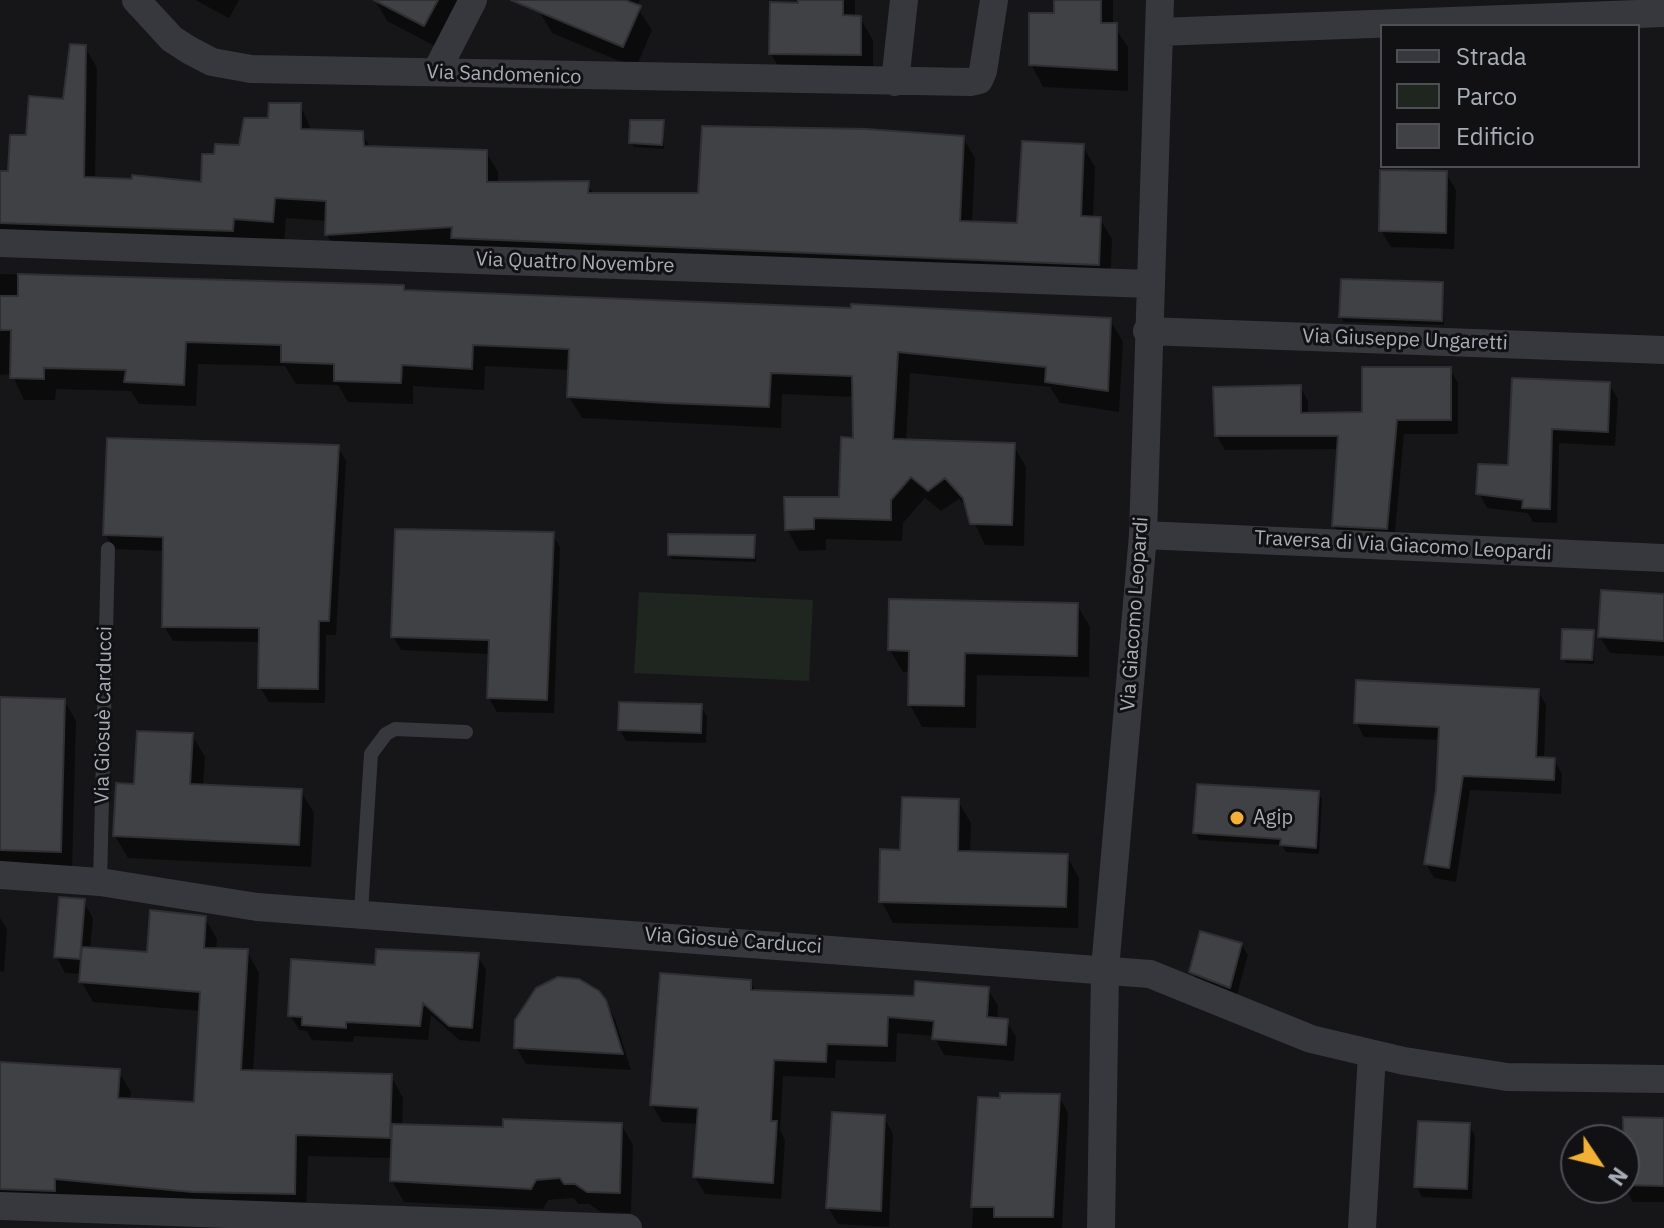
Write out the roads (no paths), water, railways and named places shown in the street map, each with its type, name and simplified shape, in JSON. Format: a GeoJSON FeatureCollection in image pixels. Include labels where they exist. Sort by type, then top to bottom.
{"type":"FeatureCollection","features":[{"type":"Feature","properties":{"kind":"street","name":"Via Sandomenico"},"geometry":{"type":"LineString","coordinates":[[136,0],[172,39],[212,62],[251,69],[895,82],[979,80],[994,0]]}},
{"type":"Feature","properties":{"kind":"street"},"geometry":{"type":"LineString","coordinates":[[436,72],[473,0]]}},
{"type":"Feature","properties":{"kind":"street"},"geometry":{"type":"LineString","coordinates":[[895,82],[904,0]]}},
{"type":"Feature","properties":{"kind":"street","name":"Via Giacomo Leopardi"},"geometry":{"type":"LineString","coordinates":[[1101,1228],[1105,969],[1143,535],[1147,331],[1160,0]]}},
{"type":"Feature","properties":{"kind":"street"},"geometry":{"type":"LineString","coordinates":[[1159,32],[1664,13]]}},
{"type":"Feature","properties":{"kind":"street","name":"Via Quattro Novembre"},"geometry":{"type":"LineString","coordinates":[[0,243],[1150,284]]}},
{"type":"Feature","properties":{"kind":"street","name":"Via Giuseppe Ungaretti"},"geometry":{"type":"LineString","coordinates":[[1147,331],[1664,350]]}},
{"type":"Feature","properties":{"kind":"street","name":"Traversa di Via Giacomo Leopardi"},"geometry":{"type":"LineString","coordinates":[[1143,535],[1664,558]]}},
{"type":"Feature","properties":{"kind":"street","name":"Via Giosuè Carducci"},"geometry":{"type":"LineString","coordinates":[[0,875],[100,882],[257,907],[361,912],[1150,974],[1311,1039],[1372,1054],[1507,1077],[1664,1079]]}},
{"type":"Feature","properties":{"kind":"street"},"geometry":{"type":"LineString","coordinates":[[1362,1228],[1372,1054]]}},
{"type":"Feature","properties":{"kind":"street"},"geometry":{"type":"LineString","coordinates":[[0,1206],[628,1228]]}},
{"type":"Feature","properties":{"kind":"lane","name":"Via Giosuè Carducci"},"geometry":{"type":"LineString","coordinates":[[100,882],[108,549]]}},
{"type":"Feature","properties":{"kind":"lane"},"geometry":{"type":"LineString","coordinates":[[361,912],[371,754],[386,734],[395,729],[466,732]]}},
{"type":"Feature","properties":{"kind":"place","name":"Agip"},"geometry":{"type":"Point","coordinates":[1237,818]}}]}
